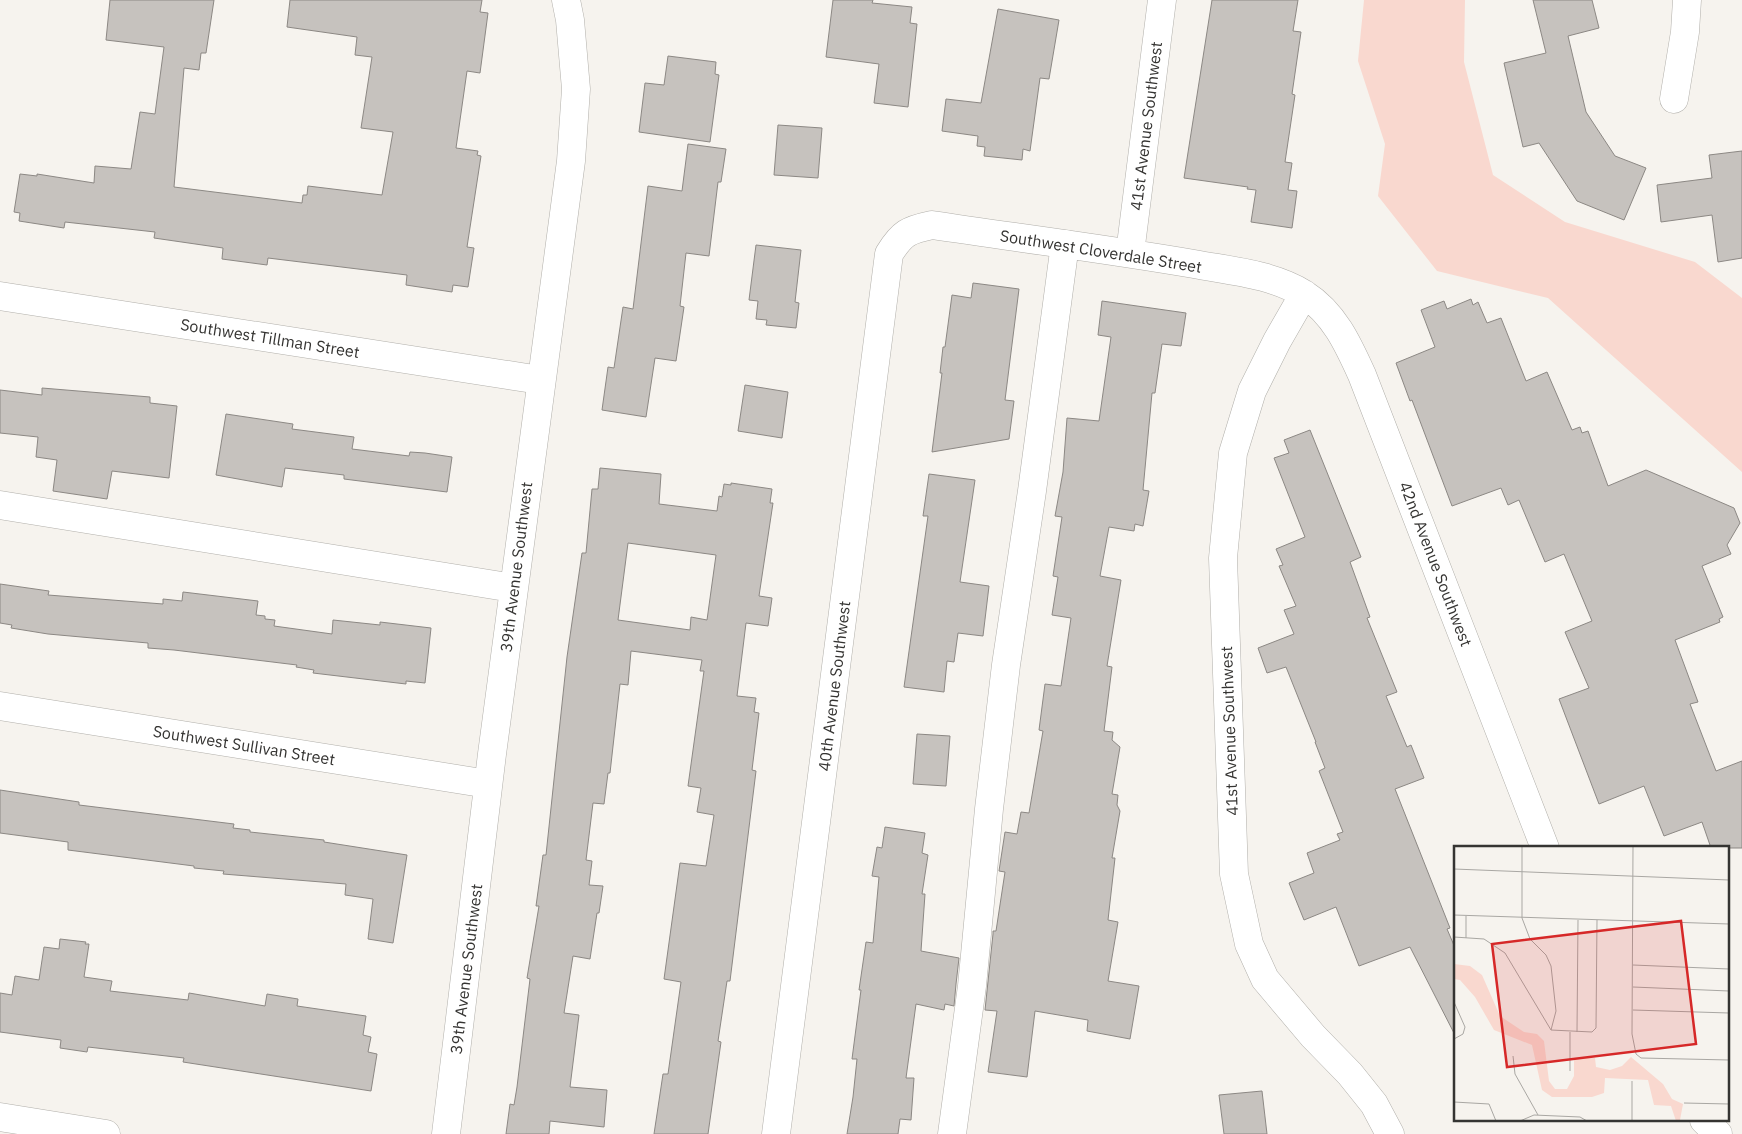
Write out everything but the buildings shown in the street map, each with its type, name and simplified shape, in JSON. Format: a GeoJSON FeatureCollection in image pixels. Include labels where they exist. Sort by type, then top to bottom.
{"type":"FeatureCollection","features":[{"type":"Feature","properties":{"kind":"street","name":"39th Avenue Southwest"},"geometry":{"type":"LineString","coordinates":[[446,1134],[488,784],[540,380],[571,161],[576,89],[570,20],[566,0]]}},
{"type":"Feature","properties":{"kind":"street","name":"41st Avenue Southwest"},"geometry":{"type":"LineString","coordinates":[[1130,253],[1162,0]]}},
{"type":"Feature","properties":{"kind":"street"},"geometry":{"type":"LineString","coordinates":[[1674,99],[1686,32],[1687,0]]}},
{"type":"Feature","properties":{"kind":"street","name":"Southwest Cloverdale Street"},"geometry":{"type":"LineString","coordinates":[[898,240],[913,229],[932,225],[1130,253],[1261,276],[1286,284],[1304,294]]}},
{"type":"Feature","properties":{"kind":"street","name":"40th Avenue Southwest"},"geometry":{"type":"LineString","coordinates":[[776,1134],[889,254],[898,240]]}},
{"type":"Feature","properties":{"kind":"street"},"geometry":{"type":"LineString","coordinates":[[952,1134],[972,986],[989,809],[1006,665],[1032,491],[1065,244]]}},
{"type":"Feature","properties":{"kind":"street","name":"41st Avenue Southwest"},"geometry":{"type":"LineString","coordinates":[[1304,294],[1277,341],[1252,391],[1233,453],[1223,558],[1234,874],[1249,944],[1265,979],[1313,1036],[1350,1074],[1374,1104],[1390,1134]]}},
{"type":"Feature","properties":{"kind":"street","name":"42nd Avenue Southwest"},"geometry":{"type":"LineString","coordinates":[[1304,294],[1330,316],[1346,340],[1362,376],[1545,846]]}},
{"type":"Feature","properties":{"kind":"street","name":"Southwest Tillman Street"},"geometry":{"type":"LineString","coordinates":[[0,296],[540,380]]}},
{"type":"Feature","properties":{"kind":"street"},"geometry":{"type":"LineString","coordinates":[[0,505],[514,588]]}},
{"type":"Feature","properties":{"kind":"street","name":"Southwest Sullivan Street"},"geometry":{"type":"LineString","coordinates":[[0,706],[488,784]]}},
{"type":"Feature","properties":{"kind":"street"},"geometry":{"type":"LineString","coordinates":[[0,1117],[106,1134]]}},
{"type":"Feature","properties":{"kind":"street"},"geometry":{"type":"LineString","coordinates":[[1706,1122],[1718,1134]]}},
{"type":"Feature","properties":{"kind":"shaded area"},"geometry":{"type":"Polygon","coordinates":[[[1364,0],[1465,0],[1464,62],[1493,175],[1565,222],[1695,262],[1742,298],[1742,472],[1548,298],[1437,271],[1378,196],[1385,144],[1358,61],[1364,0]]]}}]}
